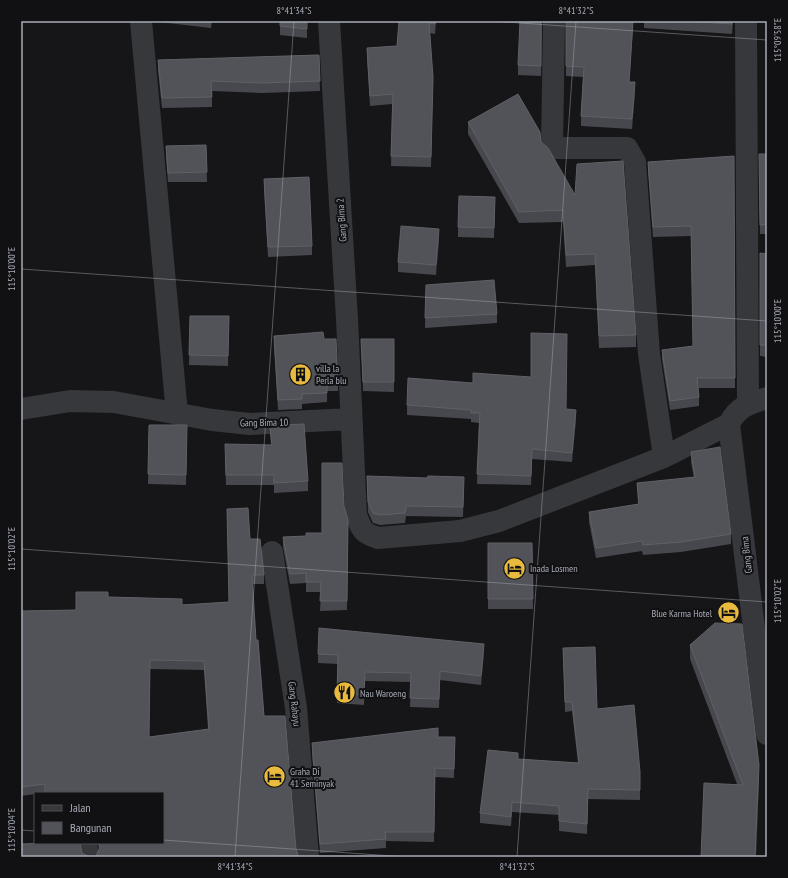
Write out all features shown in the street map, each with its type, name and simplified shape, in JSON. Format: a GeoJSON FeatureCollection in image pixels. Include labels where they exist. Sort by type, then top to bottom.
{"type":"FeatureCollection","features":[{"type":"Feature","properties":{"kind":"street"},"geometry":{"type":"LineString","coordinates":[[141,21],[177,414]]}},
{"type":"Feature","properties":{"kind":"street","name":"Gang Bima 2"},"geometry":{"type":"LineString","coordinates":[[329,21],[347,319],[356,515],[362,529],[366,534],[378,538],[460,532],[499,521],[664,457],[729,424]]}},
{"type":"Feature","properties":{"kind":"street"},"geometry":{"type":"LineString","coordinates":[[554,21],[552,148],[627,148],[635,162],[649,354],[664,457]]}},
{"type":"Feature","properties":{"kind":"street"},"geometry":{"type":"LineString","coordinates":[[729,424],[733,417],[758,400],[746,21]]}},
{"type":"Feature","properties":{"kind":"street","name":"Gang Bima 10"},"geometry":{"type":"LineString","coordinates":[[21,409],[70,401],[114,402],[212,420],[250,424],[351,419]]}},
{"type":"Feature","properties":{"kind":"street","name":"Gang Bima"},"geometry":{"type":"LineString","coordinates":[[729,424],[767,734]]}},
{"type":"Feature","properties":{"kind":"street","name":"Gang Rahayu"},"geometry":{"type":"LineString","coordinates":[[272,552],[296,708],[308,857]]}},
{"type":"Feature","properties":{"kind":"lane"},"geometry":{"type":"LineString","coordinates":[[90,844],[90,857]]}},
{"type":"Feature","properties":{"kind":"building"},"geometry":{"type":"Polygon","coordinates":[[[280,21],[307,21],[307,29],[280,26],[280,21]]]}},
{"type":"Feature","properties":{"kind":"building"},"geometry":{"type":"Polygon","coordinates":[[[399,21],[435,21],[435,24],[429,23],[433,77],[431,157],[391,156],[393,94],[370,96],[367,48],[397,46],[399,21]]]}},
{"type":"Feature","properties":{"kind":"building"},"geometry":{"type":"Polygon","coordinates":[[[520,21],[541,21],[541,66],[518,65],[520,21]]]}},
{"type":"Feature","properties":{"kind":"building"},"geometry":{"type":"Polygon","coordinates":[[[566,21],[633,21],[629,82],[635,82],[632,119],[581,116],[584,67],[566,66],[566,21]]]}},
{"type":"Feature","properties":{"kind":"building"},"geometry":{"type":"Polygon","coordinates":[[[684,21],[732,21],[732,24],[684,21]]]}},
{"type":"Feature","properties":{"kind":"building"},"geometry":{"type":"Polygon","coordinates":[[[319,55],[320,81],[262,83],[211,81],[212,97],[162,98],[158,60],[319,55]]]}},
{"type":"Feature","properties":{"kind":"building"},"geometry":{"type":"Polygon","coordinates":[[[518,94],[540,132],[541,142],[548,148],[575,195],[577,164],[623,161],[636,335],[599,336],[595,254],[566,255],[563,210],[519,212],[468,122],[518,94]]]}},
{"type":"Feature","properties":{"kind":"building"},"geometry":{"type":"Polygon","coordinates":[[[206,145],[207,172],[168,173],[166,146],[206,145]]]}},
{"type":"Feature","properties":{"kind":"building"},"geometry":{"type":"Polygon","coordinates":[[[759,154],[767,154],[767,224],[760,225],[759,154]]]}},
{"type":"Feature","properties":{"kind":"building"},"geometry":{"type":"Polygon","coordinates":[[[734,156],[735,378],[697,378],[699,397],[670,401],[662,350],[693,346],[691,226],[653,227],[648,162],[734,156]]]}},
{"type":"Feature","properties":{"kind":"building"},"geometry":{"type":"Polygon","coordinates":[[[309,177],[312,246],[268,247],[264,179],[309,177]]]}},
{"type":"Feature","properties":{"kind":"building"},"geometry":{"type":"Polygon","coordinates":[[[459,196],[495,197],[494,228],[458,227],[459,196]]]}},
{"type":"Feature","properties":{"kind":"building"},"geometry":{"type":"Polygon","coordinates":[[[401,226],[439,229],[436,265],[398,262],[401,226]]]}},
{"type":"Feature","properties":{"kind":"building"},"geometry":{"type":"Polygon","coordinates":[[[760,253],[767,254],[767,345],[760,345],[760,253]]]}},
{"type":"Feature","properties":{"kind":"building"},"geometry":{"type":"Polygon","coordinates":[[[494,280],[497,314],[425,318],[426,285],[494,280]]]}},
{"type":"Feature","properties":{"kind":"building"},"geometry":{"type":"Polygon","coordinates":[[[190,316],[229,316],[228,356],[189,355],[190,316]]]}},
{"type":"Feature","properties":{"kind":"building","name":"villa la Perla blu"},"geometry":{"type":"Polygon","coordinates":[[[323,332],[324,339],[336,339],[338,382],[327,382],[327,393],[302,394],[302,399],[278,400],[274,336],[323,332]]]}},
{"type":"Feature","properties":{"kind":"building"},"geometry":{"type":"Polygon","coordinates":[[[531,333],[567,334],[566,409],[576,410],[572,453],[532,449],[531,476],[477,474],[480,413],[471,413],[471,410],[407,405],[408,378],[473,383],[473,373],[531,377],[531,333]]]}},
{"type":"Feature","properties":{"kind":"building"},"geometry":{"type":"Polygon","coordinates":[[[361,339],[394,339],[394,382],[363,382],[361,339]]]}},
{"type":"Feature","properties":{"kind":"building"},"geometry":{"type":"Polygon","coordinates":[[[304,424],[308,481],[274,483],[274,475],[226,475],[225,444],[272,445],[270,428],[280,427],[280,425],[304,424]]]}},
{"type":"Feature","properties":{"kind":"building"},"geometry":{"type":"Polygon","coordinates":[[[149,425],[187,425],[186,475],[148,474],[149,425]]]}},
{"type":"Feature","properties":{"kind":"building"},"geometry":{"type":"Polygon","coordinates":[[[720,447],[731,534],[681,542],[643,545],[642,541],[596,548],[589,512],[639,504],[637,483],[695,477],[691,452],[720,447]]]}},
{"type":"Feature","properties":{"kind":"building"},"geometry":{"type":"Polygon","coordinates":[[[322,463],[342,463],[344,506],[348,520],[347,601],[320,601],[321,582],[306,582],[306,573],[290,574],[283,537],[306,536],[306,533],[322,533],[322,463]]]}},
{"type":"Feature","properties":{"kind":"building"},"geometry":{"type":"Polygon","coordinates":[[[367,476],[427,478],[428,476],[464,477],[463,507],[406,506],[405,513],[380,515],[373,513],[368,502],[367,476]]]}},
{"type":"Feature","properties":{"kind":"building"},"geometry":{"type":"Polygon","coordinates":[[[248,508],[250,539],[260,539],[264,575],[252,575],[256,640],[258,640],[264,716],[285,716],[296,849],[300,857],[93,857],[96,856],[100,847],[99,844],[164,844],[164,792],[45,792],[45,784],[21,787],[21,611],[76,610],[76,592],[108,592],[108,597],[182,599],[182,605],[229,602],[227,509],[248,508]],[[150,660],[149,737],[209,729],[204,661],[150,660]]]}},
{"type":"Feature","properties":{"kind":"building"},"geometry":{"type":"Polygon","coordinates":[[[488,543],[532,543],[533,599],[488,599],[488,543]]]}},
{"type":"Feature","properties":{"kind":"building"},"geometry":{"type":"Polygon","coordinates":[[[715,623],[742,624],[759,765],[755,857],[701,857],[704,783],[743,785],[690,645],[715,623]]]}},
{"type":"Feature","properties":{"kind":"building"},"geometry":{"type":"Polygon","coordinates":[[[319,628],[484,644],[481,676],[440,671],[439,699],[410,698],[411,673],[365,672],[364,695],[337,694],[338,655],[318,654],[319,628]]]}},
{"type":"Feature","properties":{"kind":"building"},"geometry":{"type":"Polygon","coordinates":[[[595,647],[597,709],[634,705],[640,772],[640,790],[588,789],[587,824],[559,821],[559,806],[512,802],[511,817],[480,813],[488,750],[518,753],[518,759],[579,763],[572,702],[565,702],[563,648],[595,647]]]}},
{"type":"Feature","properties":{"kind":"building"},"geometry":{"type":"Polygon","coordinates":[[[438,728],[438,737],[455,737],[454,769],[435,768],[434,832],[385,832],[386,839],[320,844],[312,743],[438,728]]]}},
{"type":"Feature","properties":{"kind":"building"},"geometry":{"type":"Polygon","coordinates":[[[21,844],[80,844],[82,853],[89,857],[21,857],[21,844]]]}},
{"type":"Feature","properties":{"kind":"place","name":"villa la Perla blu"},"geometry":{"type":"Point","coordinates":[301,374]}},
{"type":"Feature","properties":{"kind":"place","name":"Inada Losmen"},"geometry":{"type":"Point","coordinates":[514,568]}},
{"type":"Feature","properties":{"kind":"place","name":"Blue Karma Hotel"},"geometry":{"type":"Point","coordinates":[728,613]}},
{"type":"Feature","properties":{"kind":"place","name":"Nau Waroeng"},"geometry":{"type":"Point","coordinates":[345,693]}},
{"type":"Feature","properties":{"kind":"place","name":"Graha Di 41 Seminyak"},"geometry":{"type":"Point","coordinates":[275,777]}}]}
